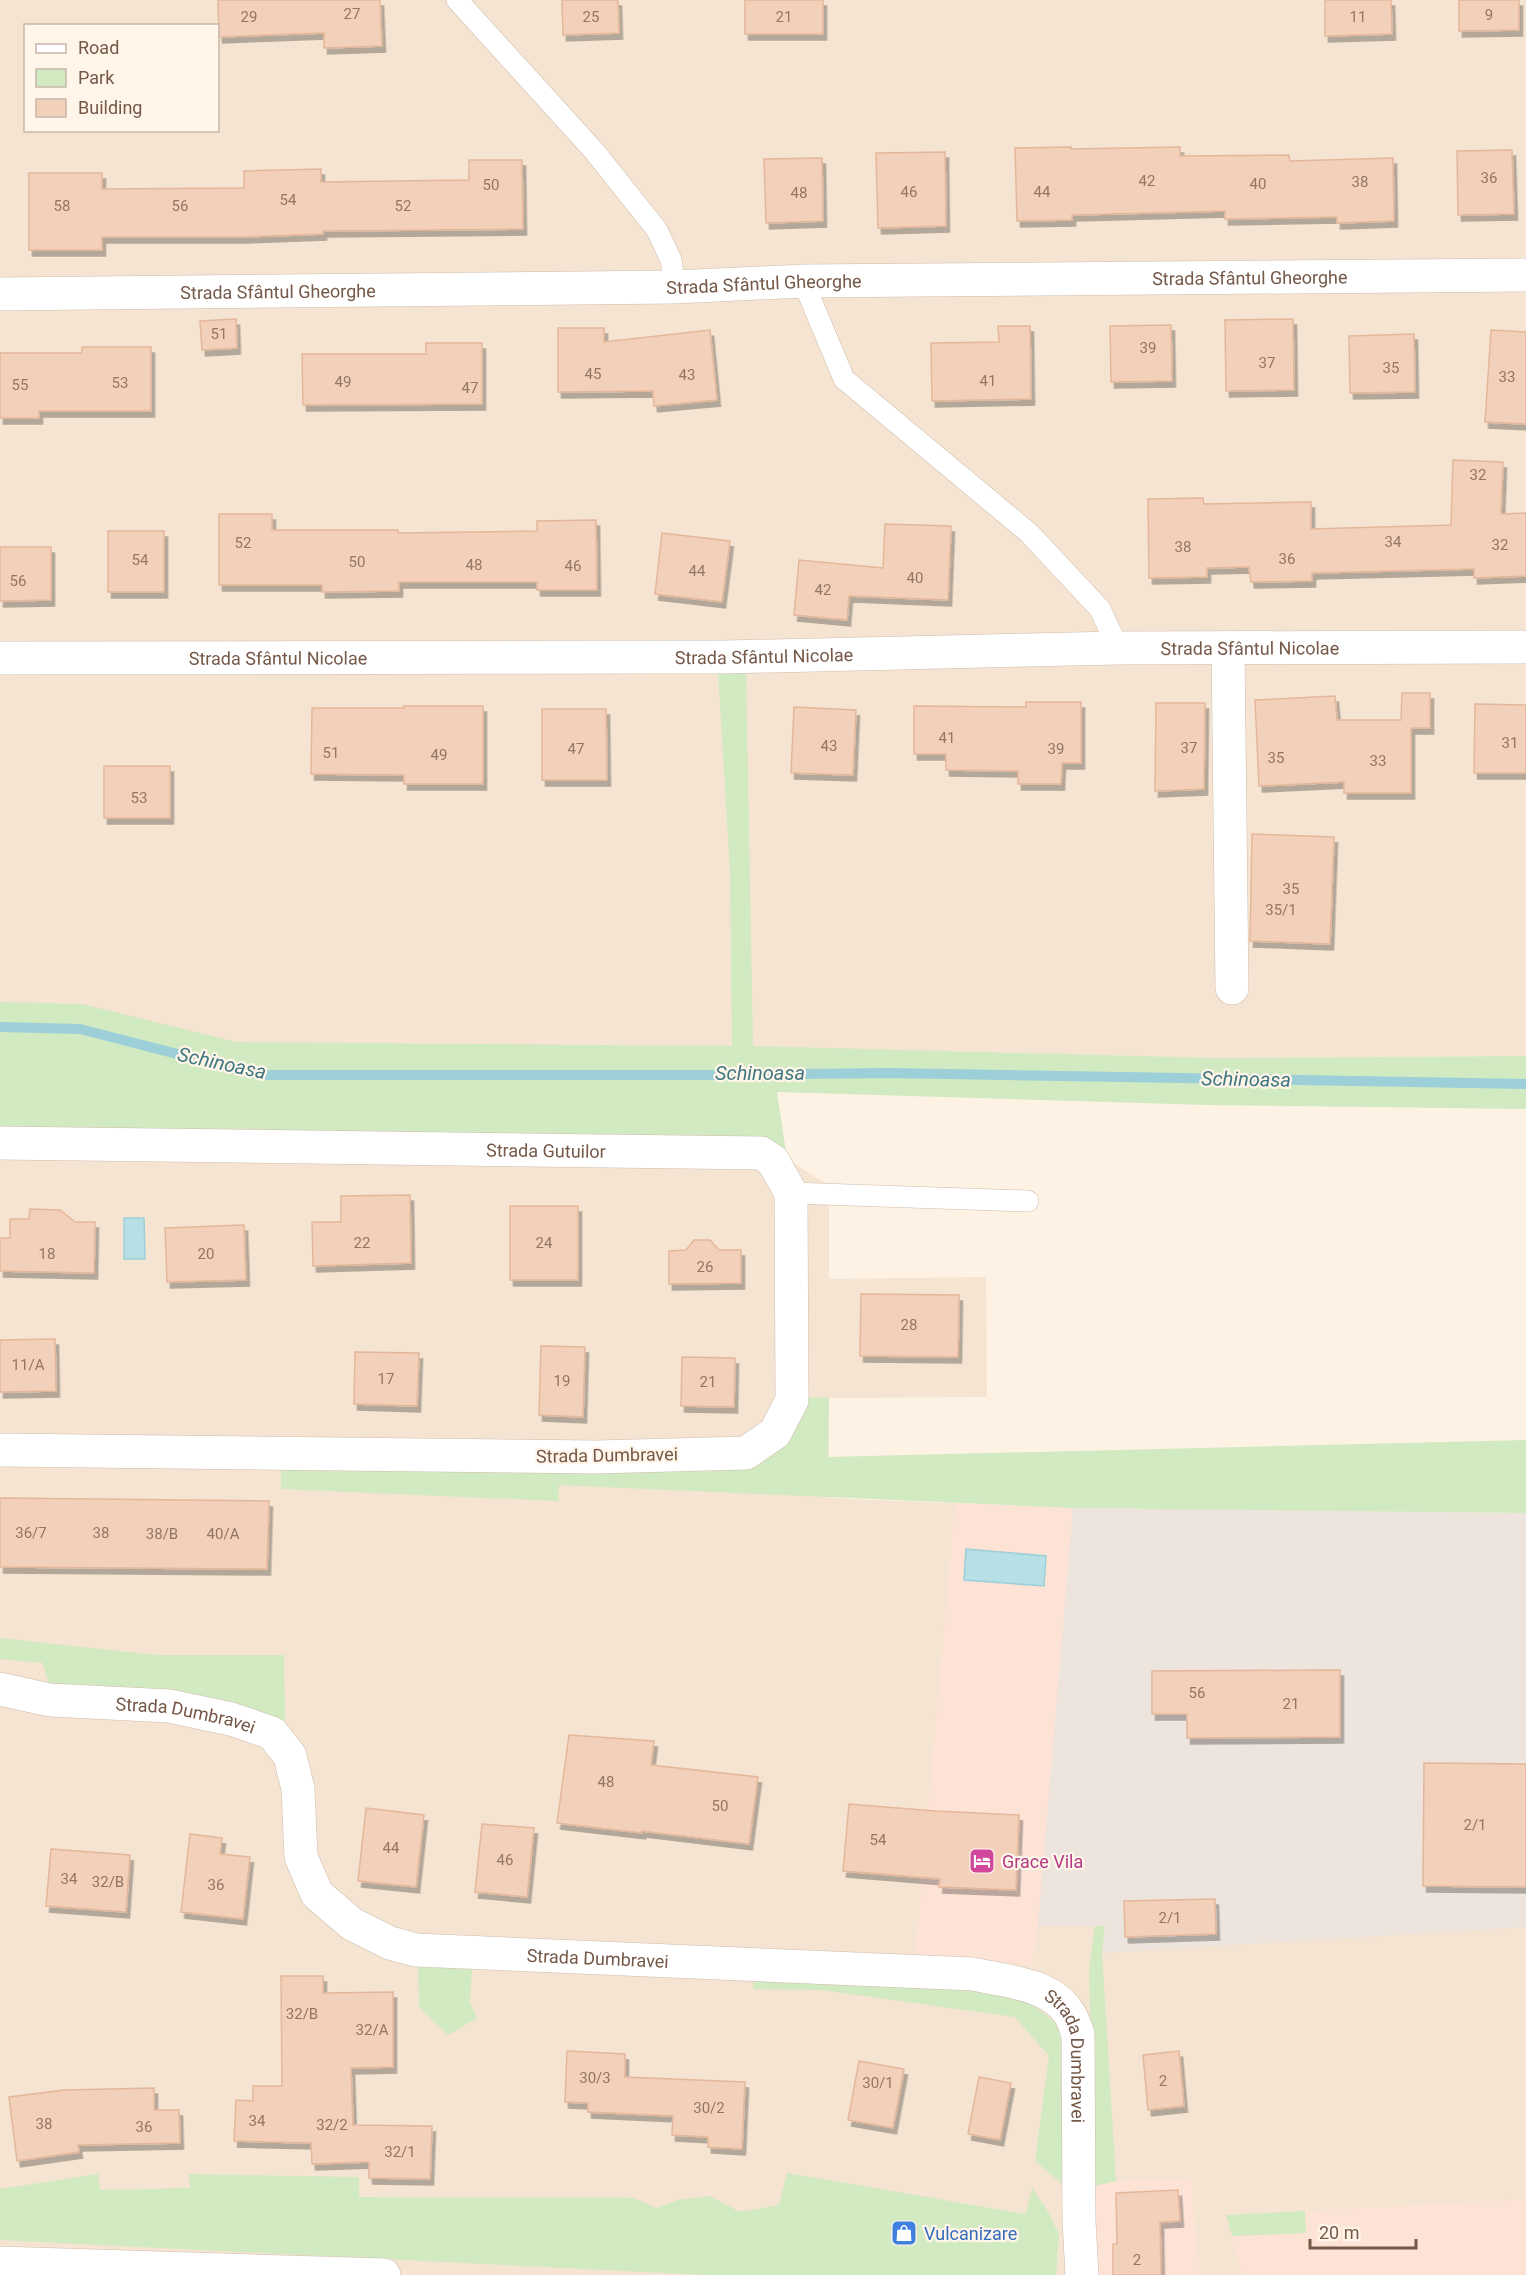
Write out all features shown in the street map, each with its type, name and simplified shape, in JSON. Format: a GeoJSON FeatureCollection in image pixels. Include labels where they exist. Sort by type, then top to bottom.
{"type":"FeatureCollection","features":[{"type":"Feature","properties":{"kind":"street","name":"Strada Sfântul Gheorghe"},"geometry":{"type":"LineString","coordinates":[[0,294],[675,287],[803,281],[1526,275]]}},
{"type":"Feature","properties":{"kind":"street","name":"Strada Sfântul Nicolae"},"geometry":{"type":"LineString","coordinates":[[0,658],[725,657],[1118,648],[1526,647]]}},
{"type":"Feature","properties":{"kind":"street"},"geometry":{"type":"LineString","coordinates":[[1228,648],[1232,988]]}},
{"type":"Feature","properties":{"kind":"street","name":"Strada Gutuilor"},"geometry":{"type":"LineString","coordinates":[[0,1143],[761,1153],[773,1161],[791,1193],[792,1400],[775,1433],[746,1453]]}},
{"type":"Feature","properties":{"kind":"street","name":"Strada Dumbravei"},"geometry":{"type":"LineString","coordinates":[[0,1450],[585,1457],[746,1453]]}},
{"type":"Feature","properties":{"kind":"street","name":"Strada Dumbravei"},"geometry":{"type":"LineString","coordinates":[[0,1689],[51,1700],[169,1706],[231,1719],[272,1733],[290,1756],[298,1789],[301,1857],[317,1894],[352,1924],[390,1943],[416,1950],[973,1974],[1028,1986],[1050,1995],[1068,2011],[1078,2034],[1079,2222],[1082,2275]]}},
{"type":"Feature","properties":{"kind":"street"},"geometry":{"type":"LineString","coordinates":[[0,2263],[384,2275]]}},
{"type":"Feature","properties":{"kind":"lane"},"geometry":{"type":"LineString","coordinates":[[456,0],[595,152],[657,230],[671,260],[675,287]]}},
{"type":"Feature","properties":{"kind":"lane"},"geometry":{"type":"LineString","coordinates":[[803,281],[844,379],[1029,533],[1100,609],[1118,648]]}},
{"type":"Feature","properties":{"kind":"lane"},"geometry":{"type":"LineString","coordinates":[[791,1193],[1028,1201]]}},
{"type":"Feature","properties":{"kind":"shaded area"},"geometry":{"type":"Polygon","coordinates":[[[0,0],[1526,0],[1526,1056],[1215,1058],[753,1047],[787,1159],[825,1183],[829,1209],[829,1279],[986,1277],[987,1397],[829,1398],[829,1498],[1073,1508],[1526,1513],[1526,2275],[0,2275],[0,0]]]}},
{"type":"Feature","properties":{"kind":"shaded area"},"geometry":{"type":"Polygon","coordinates":[[[955,1503],[1073,1508],[1038,1926],[1032,1965],[915,1954],[955,1503]]]}},
{"type":"Feature","properties":{"kind":"shaded area"},"geometry":{"type":"Polygon","coordinates":[[[1073,1508],[1526,1513],[1526,1927],[1102,1953],[1105,1926],[1038,1926],[1073,1508]]]}},
{"type":"Feature","properties":{"kind":"shaded area"},"geometry":{"type":"Polygon","coordinates":[[[1193,2178],[1194,2217],[1200,2275],[1096,2275],[1094,2186],[1116,2181],[1193,2178]]]}},
{"type":"Feature","properties":{"kind":"shaded area"},"geometry":{"type":"Polygon","coordinates":[[[1526,2199],[1526,2275],[1242,2275],[1226,2215],[1526,2199]]]}},
{"type":"Feature","properties":{"kind":"green space"},"geometry":{"type":"Polygon","coordinates":[[[746,670],[753,1046],[1215,1058],[1526,1056],[1526,1109],[1207,1105],[777,1092],[787,1159],[0,1127],[0,1002],[82,1004],[236,1042],[732,1046],[730,871],[718,671],[746,670]]]}},
{"type":"Feature","properties":{"kind":"green space"},"geometry":{"type":"Polygon","coordinates":[[[809,1397],[829,1398],[828,1457],[1526,1440],[1526,1513],[1073,1508],[559,1485],[558,1501],[281,1489],[281,1465],[787,1438],[809,1397]]]}},
{"type":"Feature","properties":{"kind":"green space"},"geometry":{"type":"Polygon","coordinates":[[[0,1638],[156,1655],[284,1655],[285,1724],[50,1689],[43,1663],[0,1659],[0,1638]]]}},
{"type":"Feature","properties":{"kind":"green space"},"geometry":{"type":"Polygon","coordinates":[[[1095,1926],[1105,1926],[1102,1953],[1116,2181],[1094,2186],[1089,1968],[1095,1926]]]}},
{"type":"Feature","properties":{"kind":"green space"},"geometry":{"type":"Polygon","coordinates":[[[418,1966],[472,1969],[470,2003],[477,2018],[448,2035],[419,2007],[418,1966]]]}},
{"type":"Feature","properties":{"kind":"green space"},"geometry":{"type":"Polygon","coordinates":[[[754,1976],[1018,1993],[1056,2023],[1066,2055],[1067,2188],[1035,2161],[1049,2056],[1015,2017],[821,1990],[753,1989],[754,1976]]]}},
{"type":"Feature","properties":{"kind":"green space"},"geometry":{"type":"Polygon","coordinates":[[[787,2173],[1026,2214],[1032,2188],[1059,2234],[1056,2275],[707,2275],[0,2240],[0,2189],[98,2174],[100,2190],[190,2188],[189,2174],[359,2177],[359,2197],[634,2198],[656,2208],[678,2200],[709,2196],[740,2212],[779,2205],[787,2173]]]}},
{"type":"Feature","properties":{"kind":"green space"},"geometry":{"type":"Polygon","coordinates":[[[1305,2211],[1306,2233],[1232,2236],[1226,2215],[1305,2211]]]}},
{"type":"Feature","properties":{"kind":"water"},"geometry":{"type":"Polygon","coordinates":[[[124,1218],[144,1218],[145,1259],[124,1259],[124,1218]]]}},
{"type":"Feature","properties":{"kind":"water"},"geometry":{"type":"Polygon","coordinates":[[[966,1549],[1046,1556],[1044,1586],[964,1580],[966,1549]]]}},
{"type":"Feature","properties":{"kind":"building"},"geometry":{"type":"Polygon","coordinates":[[[218,0],[380,0],[382,46],[324,48],[324,33],[219,37],[218,0]]]}},
{"type":"Feature","properties":{"kind":"building"},"geometry":{"type":"Polygon","coordinates":[[[562,0],[618,0],[619,33],[563,35],[562,0]]]}},
{"type":"Feature","properties":{"kind":"building"},"geometry":{"type":"Polygon","coordinates":[[[745,0],[823,0],[823,34],[745,34],[745,0]]]}},
{"type":"Feature","properties":{"kind":"building"},"geometry":{"type":"Polygon","coordinates":[[[1325,0],[1391,0],[1392,34],[1325,36],[1325,0]]]}},
{"type":"Feature","properties":{"kind":"building"},"geometry":{"type":"Polygon","coordinates":[[[1459,0],[1519,0],[1519,30],[1459,31],[1459,0]]]}},
{"type":"Feature","properties":{"kind":"building"},"geometry":{"type":"Polygon","coordinates":[[[1071,147],[1071,149],[1180,147],[1180,156],[1289,155],[1290,161],[1393,158],[1394,221],[1337,223],[1337,217],[1225,219],[1225,211],[1072,215],[1072,220],[1017,221],[1015,148],[1071,147]]]}},
{"type":"Feature","properties":{"kind":"building"},"geometry":{"type":"Polygon","coordinates":[[[1512,150],[1514,214],[1458,215],[1457,151],[1512,150]]]}},
{"type":"Feature","properties":{"kind":"building"},"geometry":{"type":"Polygon","coordinates":[[[945,152],[946,226],[878,228],[876,153],[945,152]]]}},
{"type":"Feature","properties":{"kind":"building"},"geometry":{"type":"Polygon","coordinates":[[[822,158],[823,221],[766,223],[764,159],[822,158]]]}},
{"type":"Feature","properties":{"kind":"building"},"geometry":{"type":"Polygon","coordinates":[[[469,160],[522,160],[523,229],[323,231],[323,234],[244,237],[102,237],[102,250],[29,250],[29,173],[102,173],[102,189],[244,188],[244,171],[321,169],[321,182],[469,180],[469,160]]]}},
{"type":"Feature","properties":{"kind":"building"},"geometry":{"type":"Polygon","coordinates":[[[236,319],[237,348],[202,350],[200,321],[236,319]]]}},
{"type":"Feature","properties":{"kind":"building"},"geometry":{"type":"Polygon","coordinates":[[[1293,319],[1294,390],[1226,391],[1225,320],[1293,319]]]}},
{"type":"Feature","properties":{"kind":"building"},"geometry":{"type":"Polygon","coordinates":[[[1171,325],[1172,381],[1111,382],[1110,326],[1171,325]]]}},
{"type":"Feature","properties":{"kind":"building"},"geometry":{"type":"Polygon","coordinates":[[[998,326],[1030,326],[1031,399],[932,401],[931,343],[999,342],[998,326]]]}},
{"type":"Feature","properties":{"kind":"building"},"geometry":{"type":"Polygon","coordinates":[[[558,328],[604,328],[604,342],[710,330],[717,400],[654,406],[653,391],[558,392],[558,328]]]}},
{"type":"Feature","properties":{"kind":"building"},"geometry":{"type":"Polygon","coordinates":[[[1491,330],[1526,332],[1526,424],[1485,422],[1491,330]]]}},
{"type":"Feature","properties":{"kind":"building"},"geometry":{"type":"Polygon","coordinates":[[[1414,334],[1415,392],[1350,393],[1349,336],[1414,334]]]}},
{"type":"Feature","properties":{"kind":"building"},"geometry":{"type":"Polygon","coordinates":[[[426,343],[482,343],[482,404],[303,405],[302,354],[426,354],[426,343]]]}},
{"type":"Feature","properties":{"kind":"building"},"geometry":{"type":"Polygon","coordinates":[[[82,347],[151,347],[151,411],[39,411],[39,418],[0,418],[0,353],[82,353],[82,347]]]}},
{"type":"Feature","properties":{"kind":"building"},"geometry":{"type":"Polygon","coordinates":[[[1453,460],[1503,462],[1501,514],[1526,513],[1526,576],[1474,578],[1474,569],[1312,573],[1312,581],[1251,582],[1249,567],[1207,568],[1207,577],[1149,578],[1148,499],[1203,498],[1204,504],[1311,502],[1311,529],[1451,525],[1453,460]]]}},
{"type":"Feature","properties":{"kind":"building"},"geometry":{"type":"Polygon","coordinates":[[[219,514],[272,514],[272,530],[398,530],[398,533],[537,531],[537,521],[596,520],[597,590],[537,590],[537,582],[399,582],[399,591],[322,592],[322,585],[219,585],[219,514]]]}},
{"type":"Feature","properties":{"kind":"building"},"geometry":{"type":"Polygon","coordinates":[[[885,524],[951,526],[948,600],[849,596],[847,620],[794,615],[799,560],[883,568],[885,524]]]}},
{"type":"Feature","properties":{"kind":"building"},"geometry":{"type":"Polygon","coordinates":[[[108,531],[164,531],[164,592],[108,592],[108,531]]]}},
{"type":"Feature","properties":{"kind":"building"},"geometry":{"type":"Polygon","coordinates":[[[662,533],[730,541],[722,602],[655,594],[662,533]]]}},
{"type":"Feature","properties":{"kind":"building"},"geometry":{"type":"Polygon","coordinates":[[[0,547],[51,547],[51,600],[0,601],[0,547]]]}},
{"type":"Feature","properties":{"kind":"building"},"geometry":{"type":"Polygon","coordinates":[[[1402,693],[1430,693],[1430,728],[1411,728],[1411,793],[1344,793],[1344,782],[1259,786],[1255,700],[1335,696],[1337,720],[1401,720],[1402,693]]]}},
{"type":"Feature","properties":{"kind":"building"},"geometry":{"type":"Polygon","coordinates":[[[1026,702],[1081,702],[1081,763],[1062,763],[1061,784],[1018,784],[1018,771],[946,770],[946,754],[914,754],[914,706],[1026,707],[1026,702]]]}},
{"type":"Feature","properties":{"kind":"building"},"geometry":{"type":"Polygon","coordinates":[[[1156,703],[1205,703],[1204,789],[1155,791],[1156,703]]]}},
{"type":"Feature","properties":{"kind":"building"},"geometry":{"type":"Polygon","coordinates":[[[1475,704],[1526,705],[1526,773],[1474,773],[1475,704]]]}},
{"type":"Feature","properties":{"kind":"building"},"geometry":{"type":"Polygon","coordinates":[[[404,706],[483,706],[483,784],[404,784],[404,775],[311,774],[312,708],[404,708],[404,706]]]}},
{"type":"Feature","properties":{"kind":"building"},"geometry":{"type":"Polygon","coordinates":[[[794,707],[856,710],[853,775],[791,773],[794,707]]]}},
{"type":"Feature","properties":{"kind":"building"},"geometry":{"type":"Polygon","coordinates":[[[542,709],[606,709],[607,780],[542,780],[542,709]]]}},
{"type":"Feature","properties":{"kind":"building"},"geometry":{"type":"Polygon","coordinates":[[[104,766],[170,766],[170,818],[104,818],[104,766]]]}},
{"type":"Feature","properties":{"kind":"building"},"geometry":{"type":"Polygon","coordinates":[[[1252,834],[1334,837],[1330,944],[1250,941],[1252,834]]]}},
{"type":"Feature","properties":{"kind":"building"},"geometry":{"type":"Polygon","coordinates":[[[410,1195],[411,1263],[313,1266],[312,1222],[341,1222],[341,1196],[410,1195]]]}},
{"type":"Feature","properties":{"kind":"building"},"geometry":{"type":"Polygon","coordinates":[[[510,1206],[578,1206],[578,1280],[510,1280],[510,1206]]]}},
{"type":"Feature","properties":{"kind":"building"},"geometry":{"type":"Polygon","coordinates":[[[30,1209],[60,1210],[75,1222],[95,1222],[94,1273],[0,1271],[0,1238],[10,1238],[10,1219],[29,1219],[30,1209]]]}},
{"type":"Feature","properties":{"kind":"building"},"geometry":{"type":"Polygon","coordinates":[[[244,1225],[246,1280],[167,1282],[165,1228],[244,1225]]]}},
{"type":"Feature","properties":{"kind":"building"},"geometry":{"type":"Polygon","coordinates":[[[694,1240],[710,1240],[719,1250],[741,1250],[741,1283],[669,1284],[669,1251],[686,1250],[694,1240]]]}},
{"type":"Feature","properties":{"kind":"building"},"geometry":{"type":"Polygon","coordinates":[[[861,1294],[959,1295],[958,1357],[860,1356],[861,1294]]]}},
{"type":"Feature","properties":{"kind":"building"},"geometry":{"type":"Polygon","coordinates":[[[55,1339],[56,1391],[0,1392],[0,1340],[55,1339]]]}},
{"type":"Feature","properties":{"kind":"building"},"geometry":{"type":"Polygon","coordinates":[[[541,1346],[585,1347],[583,1417],[539,1415],[541,1346]]]}},
{"type":"Feature","properties":{"kind":"building"},"geometry":{"type":"Polygon","coordinates":[[[355,1352],[419,1353],[417,1406],[354,1404],[355,1352]]]}},
{"type":"Feature","properties":{"kind":"building"},"geometry":{"type":"Polygon","coordinates":[[[682,1357],[735,1358],[734,1407],[681,1406],[682,1357]]]}},
{"type":"Feature","properties":{"kind":"building"},"geometry":{"type":"Polygon","coordinates":[[[0,1498],[269,1501],[267,1569],[0,1567],[0,1498]]]}},
{"type":"Feature","properties":{"kind":"building"},"geometry":{"type":"Polygon","coordinates":[[[1340,1670],[1340,1737],[1187,1738],[1187,1714],[1152,1714],[1152,1671],[1340,1670]]]}},
{"type":"Feature","properties":{"kind":"building"},"geometry":{"type":"Polygon","coordinates":[[[569,1735],[654,1741],[651,1765],[758,1777],[749,1844],[557,1823],[569,1735]]]}},
{"type":"Feature","properties":{"kind":"building"},"geometry":{"type":"Polygon","coordinates":[[[1424,1763],[1526,1764],[1526,1887],[1423,1886],[1424,1763]]]}},
{"type":"Feature","properties":{"kind":"building"},"geometry":{"type":"Polygon","coordinates":[[[849,1804],[1019,1815],[1016,1890],[939,1887],[940,1879],[843,1871],[849,1804]]]}},
{"type":"Feature","properties":{"kind":"building"},"geometry":{"type":"Polygon","coordinates":[[[366,1808],[424,1815],[416,1887],[358,1881],[366,1808]]]}},
{"type":"Feature","properties":{"kind":"building"},"geometry":{"type":"Polygon","coordinates":[[[482,1824],[534,1828],[527,1897],[475,1892],[482,1824]]]}},
{"type":"Feature","properties":{"kind":"building"},"geometry":{"type":"Polygon","coordinates":[[[190,1834],[222,1838],[220,1854],[250,1857],[243,1919],[181,1912],[190,1834]]]}},
{"type":"Feature","properties":{"kind":"building"},"geometry":{"type":"Polygon","coordinates":[[[51,1849],[130,1855],[126,1912],[46,1906],[51,1849]]]}},
{"type":"Feature","properties":{"kind":"building"},"geometry":{"type":"Polygon","coordinates":[[[1215,1899],[1216,1934],[1125,1937],[1124,1901],[1215,1899]]]}},
{"type":"Feature","properties":{"kind":"building"},"geometry":{"type":"Polygon","coordinates":[[[281,1976],[323,1976],[323,1993],[393,1992],[393,2067],[351,2068],[353,2125],[432,2126],[430,2179],[369,2178],[369,2162],[312,2164],[311,2143],[234,2141],[236,2100],[253,2101],[253,2086],[282,2086],[281,1976]]]}},
{"type":"Feature","properties":{"kind":"building"},"geometry":{"type":"Polygon","coordinates":[[[567,2051],[625,2054],[625,2077],[745,2082],[742,2149],[708,2147],[708,2137],[672,2135],[673,2116],[588,2112],[588,2103],[565,2102],[567,2051]]]}},
{"type":"Feature","properties":{"kind":"building"},"geometry":{"type":"Polygon","coordinates":[[[1179,2051],[1184,2106],[1148,2110],[1143,2055],[1179,2051]]]}},
{"type":"Feature","properties":{"kind":"building"},"geometry":{"type":"Polygon","coordinates":[[[859,2061],[904,2069],[893,2128],[848,2120],[859,2061]]]}},
{"type":"Feature","properties":{"kind":"building"},"geometry":{"type":"Polygon","coordinates":[[[979,2077],[1011,2083],[1000,2140],[968,2134],[979,2077]]]}},
{"type":"Feature","properties":{"kind":"building"},"geometry":{"type":"Polygon","coordinates":[[[154,2088],[154,2110],[179,2110],[180,2143],[78,2145],[79,2152],[17,2161],[9,2097],[64,2090],[154,2088]]]}},
{"type":"Feature","properties":{"kind":"building"},"geometry":{"type":"Polygon","coordinates":[[[1178,2190],[1180,2221],[1160,2222],[1161,2275],[1113,2275],[1113,2244],[1117,2244],[1116,2193],[1178,2190]]]}},
{"type":"Feature","properties":{"kind":"waterway","name":"Schinoasa"},"geometry":{"type":"LineString","coordinates":[[0,1027],[80,1029],[259,1075],[888,1073],[1526,1084]]}},
{"type":"Feature","properties":{"kind":"place","name":"Grace Vila"},"geometry":{"type":"Point","coordinates":[982,1861]}},
{"type":"Feature","properties":{"kind":"place","name":"Vulcanizare"},"geometry":{"type":"Point","coordinates":[904,2233]}}]}
